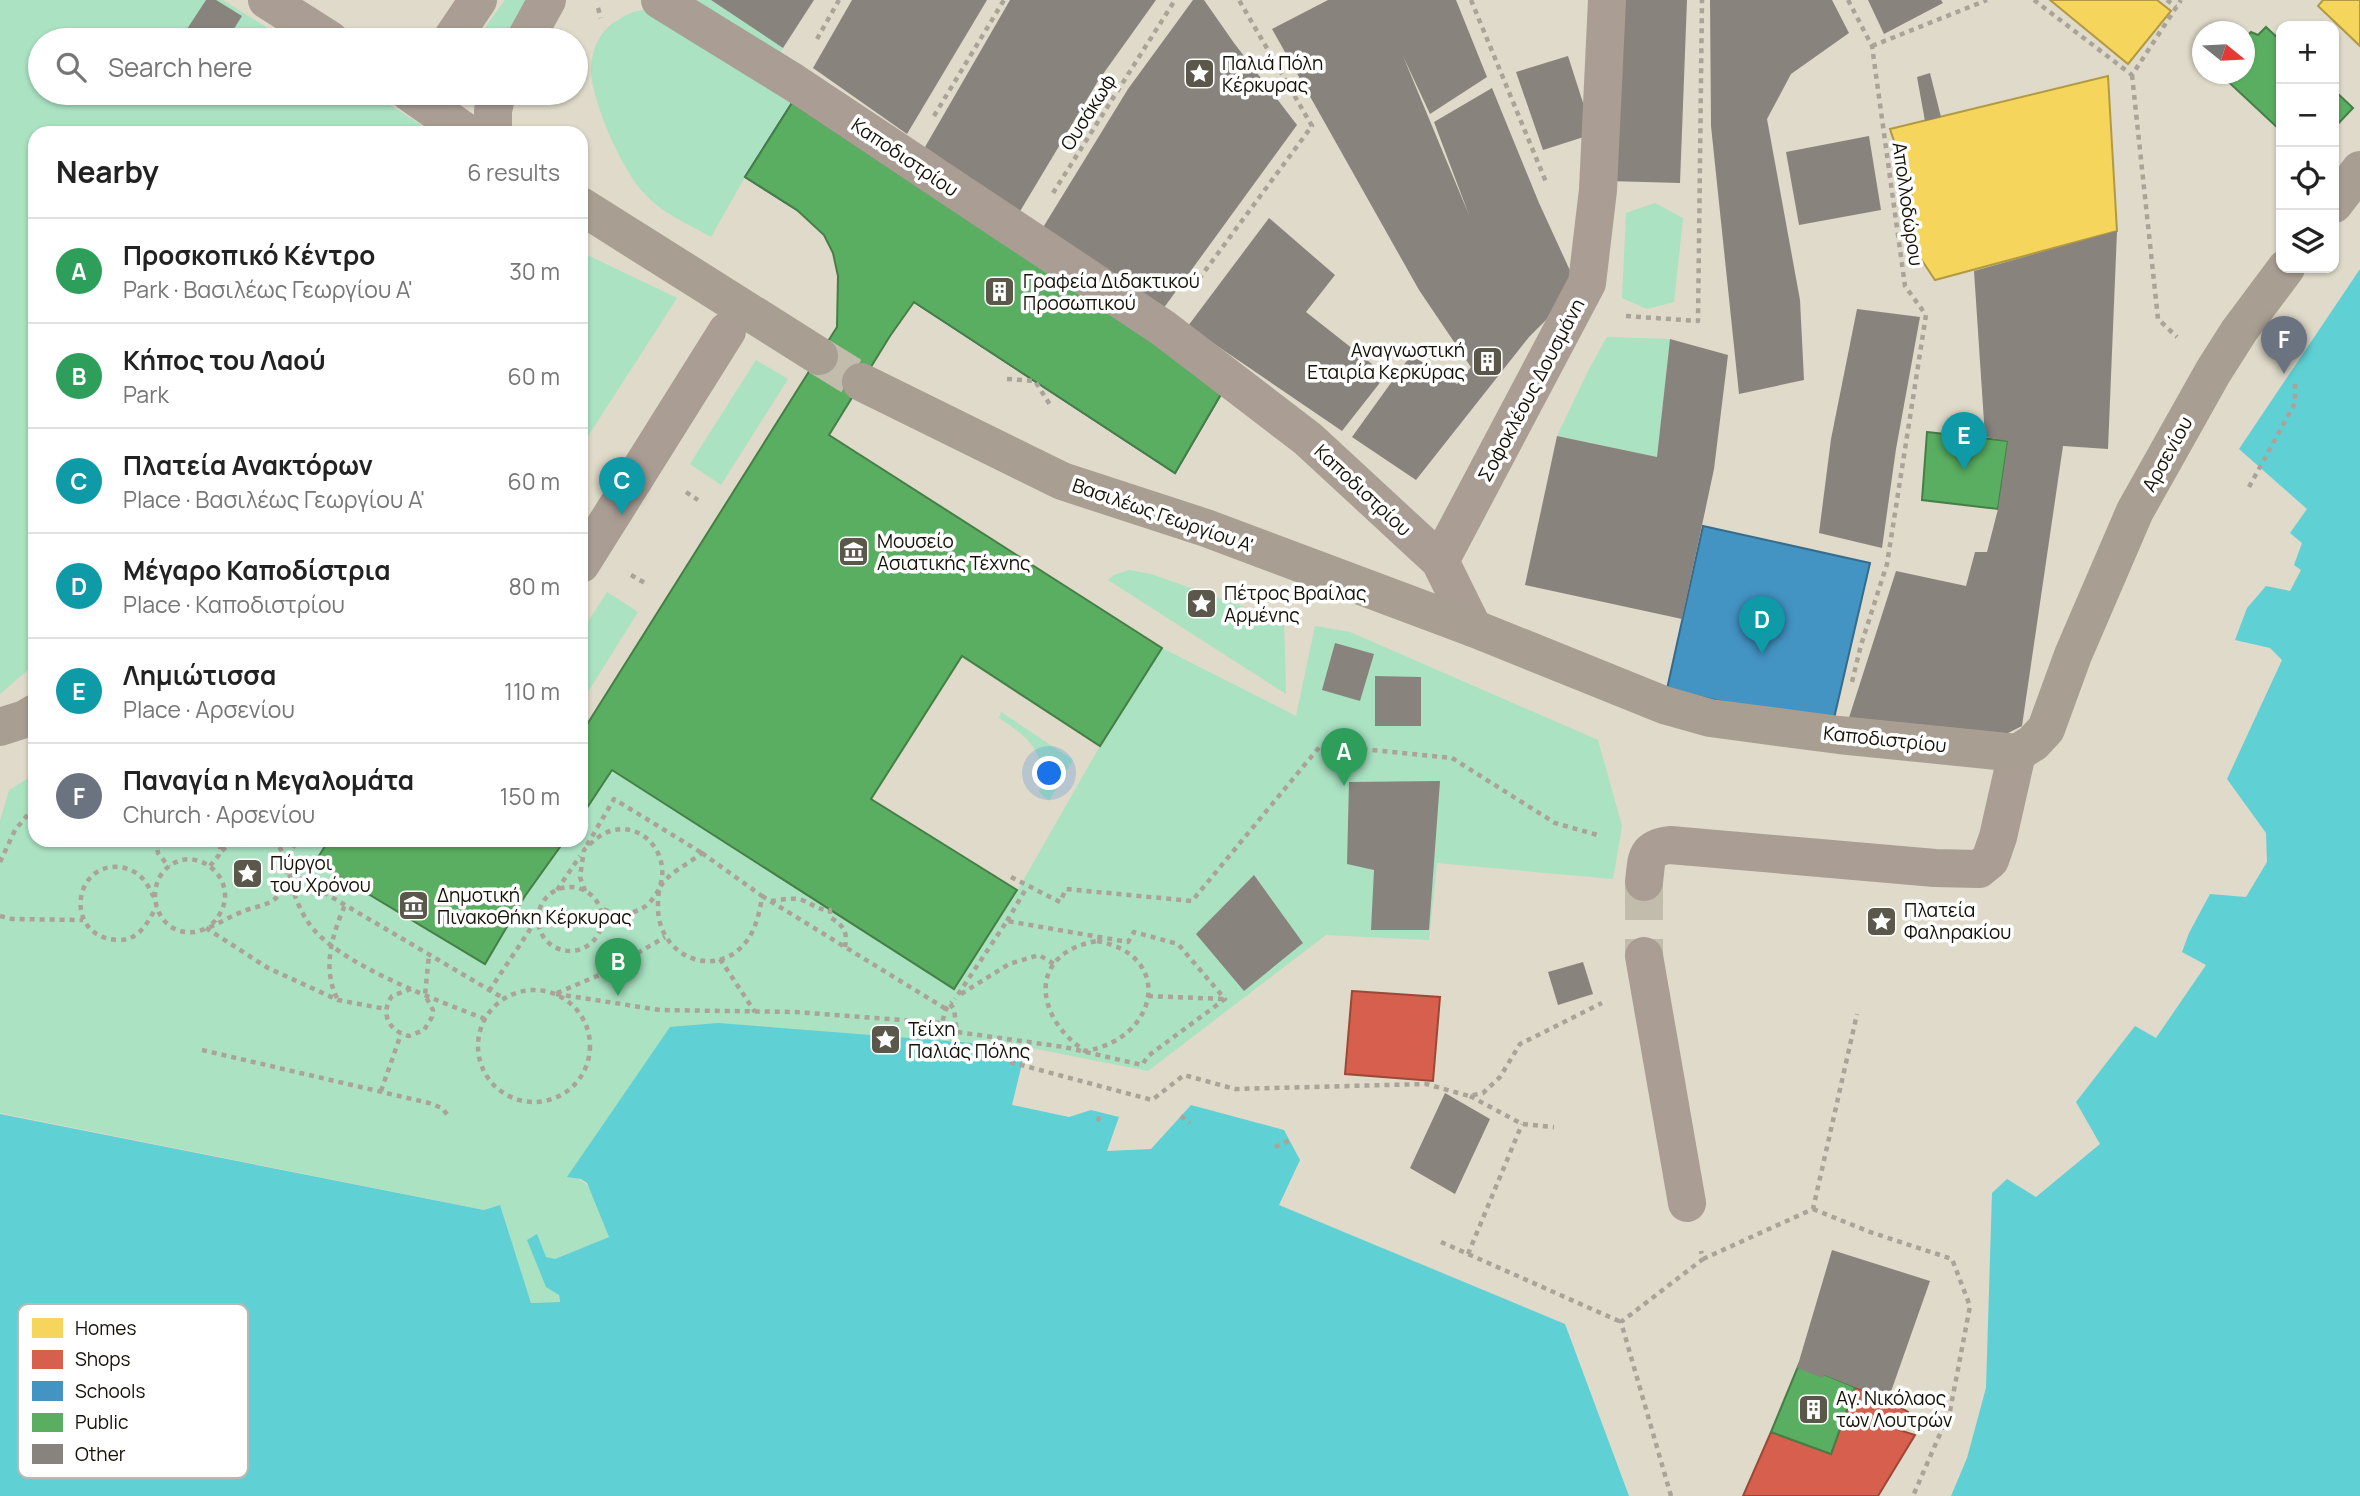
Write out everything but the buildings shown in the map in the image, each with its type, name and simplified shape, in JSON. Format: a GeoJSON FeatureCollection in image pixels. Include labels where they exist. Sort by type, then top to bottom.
{"type":"FeatureCollection","features":[{"type":"Feature","properties":{"kind":"main road"},"geometry":{"type":"LineString","coordinates":[[2339,198],[2360,170]]}},
{"type":"Feature","properties":{"kind":"main road"},"geometry":{"type":"LineString","coordinates":[[588,210],[819,356]]}},
{"type":"Feature","properties":{"kind":"main road","name":"Αρσενίου"},"geometry":{"type":"LineString","coordinates":[[2017,753],[2033,743],[2046,729],[2073,655],[2135,511],[2213,372],[2239,331],[2282,273]]}},
{"type":"Feature","properties":{"kind":"main road","name":"Βασιλέως Γεωργίου Α'"},"geometry":{"type":"LineString","coordinates":[[861,382],[1062,481],[1206,528],[1473,628]]}},
{"type":"Feature","properties":{"kind":"main road","name":"Καποδιστρίου"},"geometry":{"type":"LineString","coordinates":[[1473,628],[1630,693],[1710,719],[2017,753]]}},
{"type":"Feature","properties":{"kind":"main road"},"geometry":{"type":"LineString","coordinates":[[0,727],[28,717]]}},
{"type":"Feature","properties":{"kind":"street"},"geometry":{"type":"LineString","coordinates":[[267,0],[311,28]]}},
{"type":"Feature","properties":{"kind":"street"},"geometry":{"type":"LineString","coordinates":[[459,28],[478,0]]}},
{"type":"Feature","properties":{"kind":"street"},"geometry":{"type":"LineString","coordinates":[[532,28],[547,0]]}},
{"type":"Feature","properties":{"kind":"street","name":"Καποδιστρίου"},"geometry":{"type":"LineString","coordinates":[[660,0],[793,82],[1163,328],[1308,439],[1440,561],[1473,628]]}},
{"type":"Feature","properties":{"kind":"street","name":"Σοφοκλέους Δουσμάνη"},"geometry":{"type":"LineString","coordinates":[[1440,561],[1587,283],[1598,190],[1607,0]]}},
{"type":"Feature","properties":{"kind":"street"},"geometry":{"type":"LineString","coordinates":[[428,105],[457,126]]}},
{"type":"Feature","properties":{"kind":"street"},"geometry":{"type":"LineString","coordinates":[[493,126],[494,105]]}},
{"type":"Feature","properties":{"kind":"street"},"geometry":{"type":"LineString","coordinates":[[588,553],[727,331]]}},
{"type":"Feature","properties":{"kind":"street"},"geometry":{"type":"LineString","coordinates":[[1644,882],[1648,855],[1656,846],[1670,845],[1922,867],[1979,869],[1990,860],[1998,837],[2017,753]]}},
{"type":"Feature","properties":{"kind":"street"},"geometry":{"type":"LineString","coordinates":[[1646,972],[1688,1203]]}},
{"type":"Feature","properties":{"kind":"path"},"geometry":{"type":"LineString","coordinates":[[907,158],[1004,0]]}},
{"type":"Feature","properties":{"kind":"path","name":"Ουσάκωφ"},"geometry":{"type":"LineString","coordinates":[[1024,238],[1175,0]]}},
{"type":"Feature","properties":{"kind":"path"},"geometry":{"type":"LineString","coordinates":[[1189,292],[1312,126],[1239,0]]}},
{"type":"Feature","properties":{"kind":"path"},"geometry":{"type":"LineString","coordinates":[[1471,0],[1550,193]]}},
{"type":"Feature","properties":{"kind":"path"},"geometry":{"type":"LineString","coordinates":[[1572,313],[1699,321],[1702,0]]}},
{"type":"Feature","properties":{"kind":"path","name":"Απολλοδώρου"},"geometry":{"type":"LineString","coordinates":[[1848,0],[1871,46],[1905,286],[1926,315],[1887,564],[1861,645]]}},
{"type":"Feature","properties":{"kind":"path"},"geometry":{"type":"LineString","coordinates":[[1871,46],[1987,0]]}},
{"type":"Feature","properties":{"kind":"path"},"geometry":{"type":"LineString","coordinates":[[2034,0],[2132,75]]}},
{"type":"Feature","properties":{"kind":"path"},"geometry":{"type":"LineString","coordinates":[[2167,0],[2176,7]]}},
{"type":"Feature","properties":{"kind":"path"},"geometry":{"type":"LineString","coordinates":[[2181,0],[2132,75],[2158,319],[2213,372]]}},
{"type":"Feature","properties":{"kind":"path"},"geometry":{"type":"LineString","coordinates":[[1007,379],[1035,382],[1052,408]]}},
{"type":"Feature","properties":{"kind":"path"},"geometry":{"type":"LineString","coordinates":[[2249,487],[2295,403],[2295,381]]}},
{"type":"Feature","properties":{"kind":"path"},"geometry":{"type":"LineString","coordinates":[[1011,877],[1060,902],[1066,889],[1192,901],[1321,745],[1452,758],[1555,823],[1619,841],[1656,846]]}},
{"type":"Feature","properties":{"kind":"path"},"geometry":{"type":"LineString","coordinates":[[588,843],[614,799],[702,853],[762,896],[946,1009]]}},
{"type":"Feature","properties":{"kind":"path"},"geometry":{"type":"LineString","coordinates":[[0,862],[15,830],[28,814]]}},
{"type":"Feature","properties":{"kind":"path"},"geometry":{"type":"LineString","coordinates":[[588,847],[606,833],[620,830],[634,832],[646,838],[656,848],[663,867],[658,922],[675,949],[689,958],[704,961],[720,959],[746,942],[756,922],[762,896]]}},
{"type":"Feature","properties":{"kind":"path"},"geometry":{"type":"LineString","coordinates":[[157,847],[158,853],[169,867]]}},
{"type":"Feature","properties":{"kind":"path"},"geometry":{"type":"LineString","coordinates":[[219,855],[221,847]]}},
{"type":"Feature","properties":{"kind":"path"},"geometry":{"type":"LineString","coordinates":[[210,866],[226,847]]}},
{"type":"Feature","properties":{"kind":"path"},"geometry":{"type":"LineString","coordinates":[[278,847],[286,857],[294,895],[309,923],[330,945],[380,975],[485,1019]]}},
{"type":"Feature","properties":{"kind":"path"},"geometry":{"type":"LineString","coordinates":[[286,857],[293,847]]}},
{"type":"Feature","properties":{"kind":"path"},"geometry":{"type":"LineString","coordinates":[[489,991],[538,918],[544,901],[557,890],[586,847]]}},
{"type":"Feature","properties":{"kind":"path"},"geometry":{"type":"LineString","coordinates":[[588,847],[584,850],[580,877],[585,891],[602,909],[615,913],[642,909],[673,875],[702,853]]}},
{"type":"Feature","properties":{"kind":"path"},"geometry":{"type":"LineString","coordinates":[[212,925],[222,914],[226,894],[222,880],[205,863],[188,860],[169,867],[158,881],[156,907],[167,924],[176,929],[195,932],[272,902],[284,889],[288,872]]}},
{"type":"Feature","properties":{"kind":"path"},"geometry":{"type":"LineString","coordinates":[[155,897],[137,873],[114,867],[92,876],[80,896],[79,908],[83,920],[99,936],[122,940],[143,930],[156,907]]}},
{"type":"Feature","properties":{"kind":"path"},"geometry":{"type":"LineString","coordinates":[[288,872],[503,998]]}},
{"type":"Feature","properties":{"kind":"path"},"geometry":{"type":"LineString","coordinates":[[557,890],[568,887],[585,891]]}},
{"type":"Feature","properties":{"kind":"path"},"geometry":{"type":"LineString","coordinates":[[556,994],[572,1003],[583,1017],[590,1035],[591,1055],[585,1072],[573,1087],[557,1098],[538,1102],[519,1101],[488,1080],[478,1046],[489,1011],[503,998],[519,991],[537,989],[660,1010],[796,1012],[942,1023],[946,1009],[1027,887]]}},
{"type":"Feature","properties":{"kind":"path"},"geometry":{"type":"LineString","coordinates":[[770,901],[792,899],[820,910],[830,909],[830,917],[844,927],[847,936],[845,947]]}},
{"type":"Feature","properties":{"kind":"path"},"geometry":{"type":"LineString","coordinates":[[338,1000],[332,989],[329,969],[330,945],[345,905]]}},
{"type":"Feature","properties":{"kind":"path"},"geometry":{"type":"LineString","coordinates":[[538,918],[545,939],[553,946],[574,951],[594,941],[602,921],[602,909]]}},
{"type":"Feature","properties":{"kind":"path"},"geometry":{"type":"LineString","coordinates":[[0,916],[12,919],[83,920]]}},
{"type":"Feature","properties":{"kind":"path"},"geometry":{"type":"LineString","coordinates":[[1007,920],[1128,942],[1134,932],[1178,944],[1225,999]]}},
{"type":"Feature","properties":{"kind":"path"},"geometry":{"type":"LineString","coordinates":[[205,928],[268,968],[338,1000],[386,1009]]}},
{"type":"Feature","properties":{"kind":"path"},"geometry":{"type":"LineString","coordinates":[[556,994],[604,973],[665,937]]}},
{"type":"Feature","properties":{"kind":"path"},"geometry":{"type":"LineString","coordinates":[[1097,941],[1114,944],[1129,952],[1140,964],[1146,979],[1148,996],[1145,1013],[1135,1028],[1105,1048],[1085,1051],[1071,1042],[1049,1012],[1045,995],[1047,979],[1054,964],[1066,952],[1081,944],[1097,941]]}},
{"type":"Feature","properties":{"kind":"path"},"geometry":{"type":"LineString","coordinates":[[955,999],[1009,964],[1039,955],[1054,964]]}},
{"type":"Feature","properties":{"kind":"path"},"geometry":{"type":"LineString","coordinates":[[412,989],[399,991],[392,996],[386,1009],[389,1024],[401,1034],[416,1034],[429,1025],[433,1010],[425,995],[429,956]]}},
{"type":"Feature","properties":{"kind":"path"},"geometry":{"type":"LineString","coordinates":[[720,959],[755,1012]]}},
{"type":"Feature","properties":{"kind":"path"},"geometry":{"type":"LineString","coordinates":[[1469,1096],[1483,1093],[1500,1077],[1520,1044],[1613,998],[1646,972]]}},
{"type":"Feature","properties":{"kind":"path"},"geometry":{"type":"LineString","coordinates":[[1148,996],[1225,999]]}},
{"type":"Feature","properties":{"kind":"path"},"geometry":{"type":"LineString","coordinates":[[950,1004],[954,1009],[957,1032],[1085,1051],[1142,1065],[1148,1056],[1225,999]]}},
{"type":"Feature","properties":{"kind":"path"},"geometry":{"type":"LineString","coordinates":[[1813,1209],[1857,1014]]}},
{"type":"Feature","properties":{"kind":"path"},"geometry":{"type":"LineString","coordinates":[[381,1091],[401,1034]]}},
{"type":"Feature","properties":{"kind":"path"},"geometry":{"type":"LineString","coordinates":[[202,1050],[435,1105],[442,1108],[450,1118]]}},
{"type":"Feature","properties":{"kind":"path"},"geometry":{"type":"LineString","coordinates":[[1010,1062],[1152,1100],[1184,1075],[1235,1089],[1426,1084],[1469,1096],[1522,1124],[1554,1127]]}},
{"type":"Feature","properties":{"kind":"path"},"geometry":{"type":"LineString","coordinates":[[1097,1121],[1103,1113]]}},
{"type":"Feature","properties":{"kind":"path"},"geometry":{"type":"LineString","coordinates":[[1181,1116],[1190,1123]]}},
{"type":"Feature","properties":{"kind":"path"},"geometry":{"type":"LineString","coordinates":[[1468,1254],[1522,1124]]}},
{"type":"Feature","properties":{"kind":"path"},"geometry":{"type":"LineString","coordinates":[[1275,1147],[1293,1139]]}},
{"type":"Feature","properties":{"kind":"path"},"geometry":{"type":"LineString","coordinates":[[1688,1203],[1703,1259]]}},
{"type":"Feature","properties":{"kind":"path"},"geometry":{"type":"LineString","coordinates":[[1621,1322],[1703,1259],[1813,1209],[1870,1232],[1952,1259],[1970,1306],[1950,1411],[1913,1496]]}},
{"type":"Feature","properties":{"kind":"path"},"geometry":{"type":"LineString","coordinates":[[1441,1242],[1621,1322]]}},
{"type":"Feature","properties":{"kind":"path"},"geometry":{"type":"LineString","coordinates":[[1621,1322],[1671,1496]]}},
{"type":"Feature","properties":{"kind":"green space"},"geometry":{"type":"Polygon","coordinates":[[[0,0],[223,0],[268,28],[28,28],[28,105],[390,105],[421,126],[28,126],[28,670],[0,694],[0,0]]]}},
{"type":"Feature","properties":{"kind":"green space"},"geometry":{"type":"Polygon","coordinates":[[[505,0],[529,0],[509,28],[485,28],[505,0]]]}},
{"type":"Feature","properties":{"kind":"green space"},"geometry":{"type":"Polygon","coordinates":[[[686,0],[711,0],[783,48],[775,61],[686,0]]]}},
{"type":"Feature","properties":{"kind":"green space"},"geometry":{"type":"Polygon","coordinates":[[[647,10],[792,103],[711,237],[667,212],[644,193],[627,169],[602,117],[591,70],[592,57],[599,38],[621,18],[633,12],[647,10]]]}},
{"type":"Feature","properties":{"kind":"green space"},"geometry":{"type":"Polygon","coordinates":[[[1655,203],[1683,218],[1674,302],[1647,309],[1622,298],[1626,213],[1655,203]]]}},
{"type":"Feature","properties":{"kind":"green space"},"geometry":{"type":"Polygon","coordinates":[[[588,255],[677,298],[588,436],[588,255]]]}},
{"type":"Feature","properties":{"kind":"green space"},"geometry":{"type":"Polygon","coordinates":[[[1607,337],[1670,339],[1657,457],[1557,436],[1607,337]]]}},
{"type":"Feature","properties":{"kind":"green space"},"geometry":{"type":"Polygon","coordinates":[[[756,360],[788,379],[721,485],[690,464],[756,360]]]}},
{"type":"Feature","properties":{"kind":"green space"},"geometry":{"type":"Polygon","coordinates":[[[1129,570],[1151,574],[1284,621],[1286,694],[1108,580],[1129,570]]]}},
{"type":"Feature","properties":{"kind":"green space"},"geometry":{"type":"Polygon","coordinates":[[[607,592],[638,612],[588,692],[588,622],[607,592]]]}},
{"type":"Feature","properties":{"kind":"green space"},"geometry":{"type":"Polygon","coordinates":[[[1315,626],[1350,632],[1598,740],[1622,826],[1613,879],[1437,863],[1429,940],[1326,935],[1148,1071],[1026,1047],[568,1177],[577,1178],[591,1190],[609,1237],[555,1259],[546,1257],[560,1302],[531,1303],[500,1205],[484,1210],[0,1113],[0,821],[9,790],[28,778],[28,847],[325,847],[315,863],[485,964],[525,896],[560,847],[588,847],[588,806],[612,770],[954,989],[1012,900],[1100,746],[1162,648],[1296,716],[1315,626]]]}},
{"type":"Feature","properties":{"kind":"green space"},"geometry":{"type":"Polygon","coordinates":[[[1001,712],[1073,760],[1049,801],[1039,792],[1040,767],[1034,748],[999,718],[1001,712]]]}},
{"type":"Feature","properties":{"kind":"water"},"geometry":{"type":"Polygon","coordinates":[[[2360,269],[2360,1496],[1951,1496],[1967,1458],[1986,1388],[1992,1193],[2007,1179],[2036,1197],[2100,1144],[2076,1102],[2135,1026],[2156,1038],[2206,965],[2182,952],[2210,894],[2246,897],[2267,862],[2266,833],[2227,779],[2282,660],[2270,648],[2235,640],[2247,608],[2266,586],[2290,591],[2301,570],[2294,565],[2302,543],[2290,533],[2307,509],[2239,449],[2360,269]]]}},
{"type":"Feature","properties":{"kind":"water"},"geometry":{"type":"Polygon","coordinates":[[[718,1023],[1026,1047],[1012,1105],[1069,1117],[1091,1110],[1119,1117],[1107,1151],[1151,1149],[1191,1105],[1284,1130],[1300,1160],[1279,1205],[1565,1324],[1629,1496],[0,1496],[0,1114],[484,1210],[500,1205],[531,1303],[560,1302],[559,1295],[546,1287],[527,1240],[537,1234],[546,1257],[555,1259],[609,1237],[587,1183],[581,1179],[567,1177],[670,1027],[718,1023]]]}},
{"type":"Feature","properties":{"kind":"tunnel"},"geometry":{"type":"LineString","coordinates":[[819,356],[861,382]]}},
{"type":"Feature","properties":{"kind":"tunnel"},"geometry":{"type":"LineString","coordinates":[[1644,882],[1644,956]]}},
{"type":"Feature","properties":{"kind":"place","name":"Παλιά Πόλη Κέρκυρας"},"geometry":{"type":"Point","coordinates":[1199,74]}},
{"type":"Feature","properties":{"kind":"place","name":"Γραφεία Διδακτικού Προσωπικού"},"geometry":{"type":"Point","coordinates":[1000,292]}},
{"type":"Feature","properties":{"kind":"place","name":"Αναγνωστική Εταιρία Κερκύρας"},"geometry":{"type":"Point","coordinates":[1488,361]}},
{"type":"Feature","properties":{"kind":"place","name":"Παναγία η Μεγαλομάτα"},"geometry":{"type":"Point","coordinates":[2284,374]}},
{"type":"Feature","properties":{"kind":"place","name":"Λημιώτισσα"},"geometry":{"type":"Point","coordinates":[1964,470]}},
{"type":"Feature","properties":{"kind":"place","name":"Πλατεία Ανακτόρων"},"geometry":{"type":"Point","coordinates":[622,515]}},
{"type":"Feature","properties":{"kind":"place","name":"Μουσείο Ασιατικής Τέχνης"},"geometry":{"type":"Point","coordinates":[854,552]}},
{"type":"Feature","properties":{"kind":"place","name":"Πέτρος Βραίλας Αρμένης"},"geometry":{"type":"Point","coordinates":[1201,604]}},
{"type":"Feature","properties":{"kind":"place","name":"Μέγαρο Καποδίστρια"},"geometry":{"type":"Point","coordinates":[1762,654]}},
{"type":"Feature","properties":{"kind":"place","name":"Προσκοπικό Κέντρο"},"geometry":{"type":"Point","coordinates":[1344,786]}},
{"type":"Feature","properties":{"kind":"place","name":"Πύργοι του Χρόνου"},"geometry":{"type":"Point","coordinates":[247,874]}},
{"type":"Feature","properties":{"kind":"place","name":"Δημοτική Πινακοθήκη Κέρκυρας"},"geometry":{"type":"Point","coordinates":[414,906]}},
{"type":"Feature","properties":{"kind":"place","name":"Πλατεία Φαληρακίου"},"geometry":{"type":"Point","coordinates":[1881,921]}},
{"type":"Feature","properties":{"kind":"place","name":"Κήπος του Λαού"},"geometry":{"type":"Point","coordinates":[618,996]}},
{"type":"Feature","properties":{"kind":"place","name":"Τείχη Παλιάς Πόλης"},"geometry":{"type":"Point","coordinates":[885,1040]}},
{"type":"Feature","properties":{"kind":"place","name":"Αγ. Νικόλαος των Λουτρών"},"geometry":{"type":"Point","coordinates":[1813,1409]}}]}
